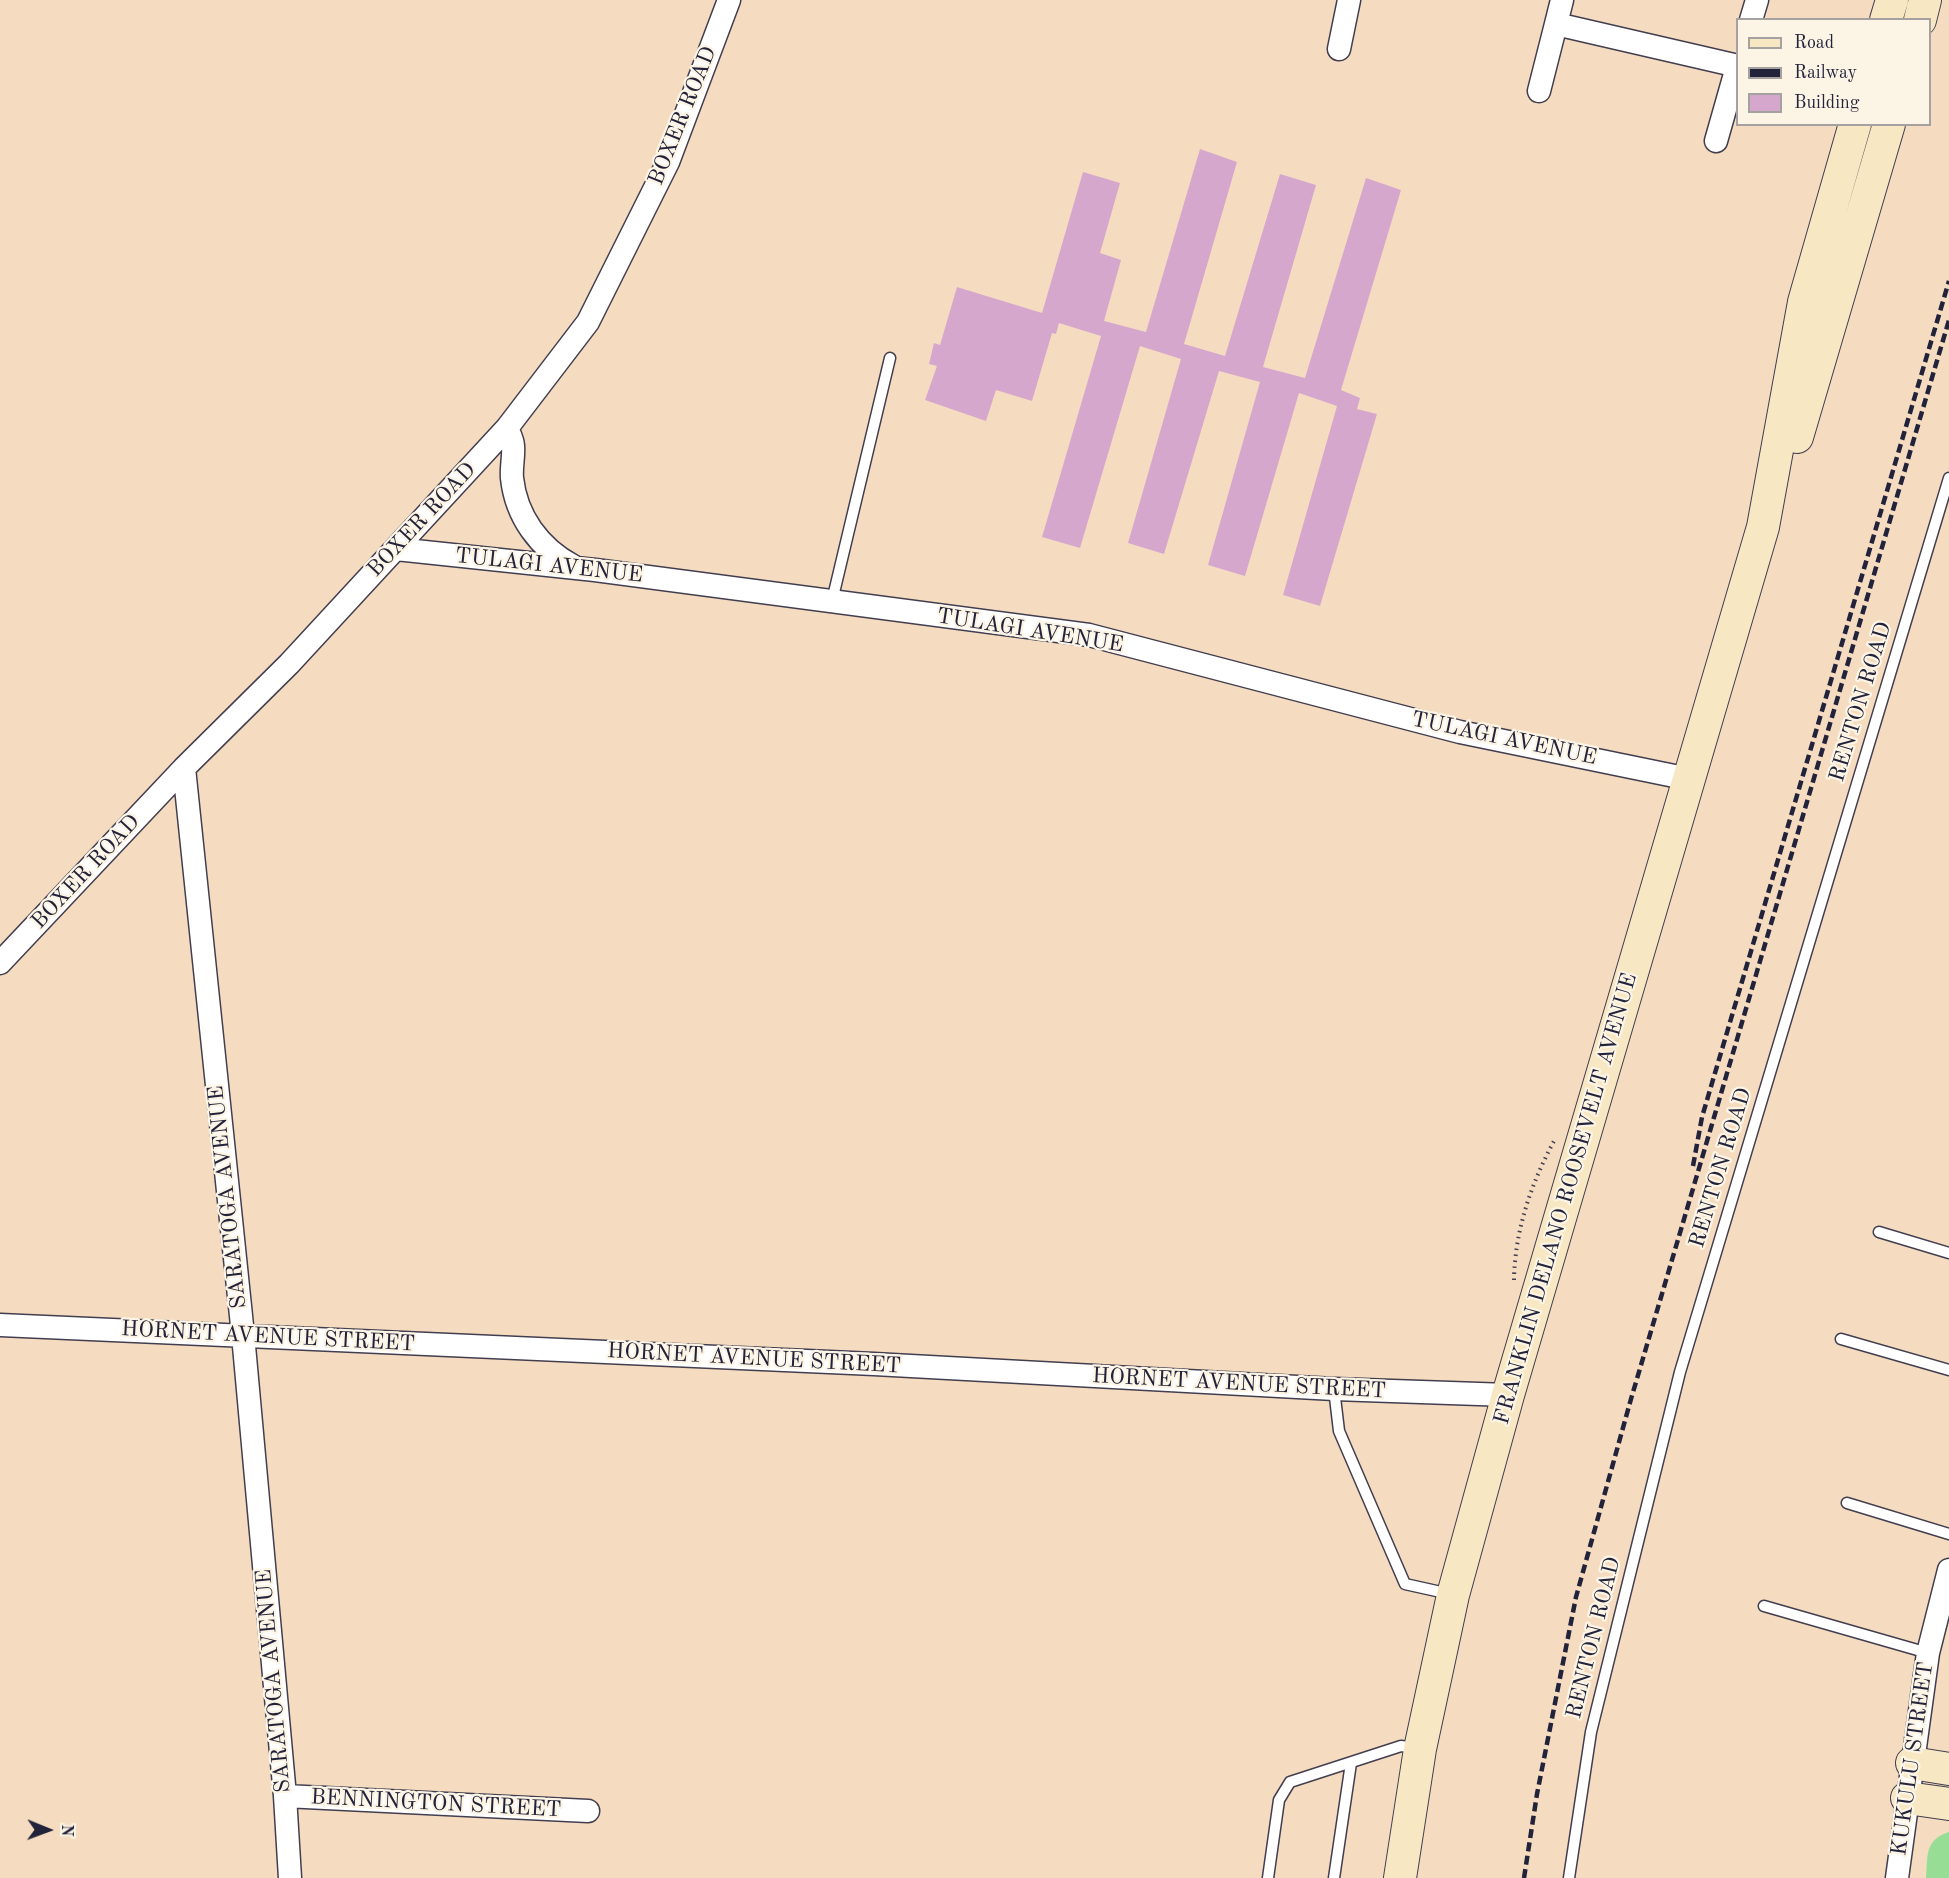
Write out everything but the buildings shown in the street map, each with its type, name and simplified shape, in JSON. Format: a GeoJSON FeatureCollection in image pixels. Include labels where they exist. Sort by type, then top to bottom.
{"type":"FeatureCollection","features":[{"type":"Feature","properties":{"kind":"main road"},"geometry":{"type":"LineString","coordinates":[[1887,18],[1892,0]]}},
{"type":"Feature","properties":{"kind":"main road"},"geometry":{"type":"LineString","coordinates":[[1920,18],[1925,0]]}},
{"type":"Feature","properties":{"kind":"main road","name":"FRANKLIN DELANO ROOSEVELT AVENUE"},"geometry":{"type":"LineString","coordinates":[[1400,1878],[1420,1749],[1453,1595],[1508,1395],[1763,527],[1804,302],[1854,126]]}},
{"type":"Feature","properties":{"kind":"main road","name":"FRANKLIN DELANO ROOSEVELT AVENUE"},"geometry":{"type":"LineString","coordinates":[[1763,527],[1789,464],[1888,126]]}},
{"type":"Feature","properties":{"kind":"main road"},"geometry":{"type":"LineString","coordinates":[[1912,1763],[1949,1769]]}},
{"type":"Feature","properties":{"kind":"main road"},"geometry":{"type":"LineString","coordinates":[[1907,1798],[1949,1804]]}},
{"type":"Feature","properties":{"kind":"street","name":"BOXER ROAD"},"geometry":{"type":"LineString","coordinates":[[0,963],[184,768],[289,664],[507,428],[588,322],[668,162],[729,0]]}},
{"type":"Feature","properties":{"kind":"street"},"geometry":{"type":"LineString","coordinates":[[1339,49],[1349,0]]}},
{"type":"Feature","properties":{"kind":"street"},"geometry":{"type":"LineString","coordinates":[[1539,91],[1562,0]]}},
{"type":"Feature","properties":{"kind":"street"},"geometry":{"type":"LineString","coordinates":[[1752,18],[1757,0]]}},
{"type":"Feature","properties":{"kind":"street"},"geometry":{"type":"LineString","coordinates":[[1556,24],[1736,66]]}},
{"type":"Feature","properties":{"kind":"street"},"geometry":{"type":"LineString","coordinates":[[1716,141],[1736,70]]}},
{"type":"Feature","properties":{"kind":"street"},"geometry":{"type":"LineString","coordinates":[[507,428],[513,444],[512,478],[520,510],[537,538],[562,561],[577,569]]}},
{"type":"Feature","properties":{"kind":"street","name":"TULAGI AVENUE"},"geometry":{"type":"LineString","coordinates":[[396,549],[577,569],[1089,635],[1460,732],[1689,779]]}},
{"type":"Feature","properties":{"kind":"street","name":"SARATOGA AVENUE"},"geometry":{"type":"LineString","coordinates":[[184,768],[243,1335],[285,1796],[290,1878]]}},
{"type":"Feature","properties":{"kind":"street","name":"HORNET AVENUE STREET"},"geometry":{"type":"LineString","coordinates":[[0,1325],[874,1364],[1334,1389],[1508,1395]]}},
{"type":"Feature","properties":{"kind":"street","name":"KUKULU STREET"},"geometry":{"type":"LineString","coordinates":[[1897,1878],[1928,1653],[1942,1625],[1949,1570]]}},
{"type":"Feature","properties":{"kind":"street","name":"BENNINGTON STREET"},"geometry":{"type":"LineString","coordinates":[[285,1796],[588,1811]]}},
{"type":"Feature","properties":{"kind":"lane"},"geometry":{"type":"LineString","coordinates":[[832,601],[890,358]]}},
{"type":"Feature","properties":{"kind":"lane","name":"RENTON ROAD"},"geometry":{"type":"LineString","coordinates":[[1569,1878],[1591,1732],[1680,1372],[1949,478]]}},
{"type":"Feature","properties":{"kind":"lane"},"geometry":{"type":"LineString","coordinates":[[1879,1232],[1949,1252]]}},
{"type":"Feature","properties":{"kind":"lane"},"geometry":{"type":"LineString","coordinates":[[1841,1340],[1949,1370]]}},
{"type":"Feature","properties":{"kind":"lane"},"geometry":{"type":"LineString","coordinates":[[1334,1389],[1338,1431],[1405,1584],[1453,1595]]}},
{"type":"Feature","properties":{"kind":"lane"},"geometry":{"type":"LineString","coordinates":[[1847,1503],[1949,1534]]}},
{"type":"Feature","properties":{"kind":"lane"},"geometry":{"type":"LineString","coordinates":[[1764,1606],[1928,1653]]}},
{"type":"Feature","properties":{"kind":"lane"},"geometry":{"type":"LineString","coordinates":[[1268,1878],[1279,1800],[1290,1782],[1401,1746],[1420,1749]]}},
{"type":"Feature","properties":{"kind":"lane"},"geometry":{"type":"LineString","coordinates":[[1334,1878],[1351,1763]]}},
{"type":"Feature","properties":{"kind":"path"},"geometry":{"type":"LineString","coordinates":[[1514,1281],[1515,1257],[1521,1222],[1538,1171],[1554,1141]]}},
{"type":"Feature","properties":{"kind":"green space"},"geometry":{"type":"Polygon","coordinates":[[[1949,1832],[1949,1878],[1926,1878],[1931,1844],[1941,1835],[1949,1832]]]}},
{"type":"Feature","properties":{"kind":"railway"},"geometry":{"type":"LineString","coordinates":[[1693,1166],[1702,1117],[1949,281]]}},
{"type":"Feature","properties":{"kind":"railway"},"geometry":{"type":"LineString","coordinates":[[1524,1878],[1537,1794],[1576,1597],[1631,1399],[1949,320]]}}]}
